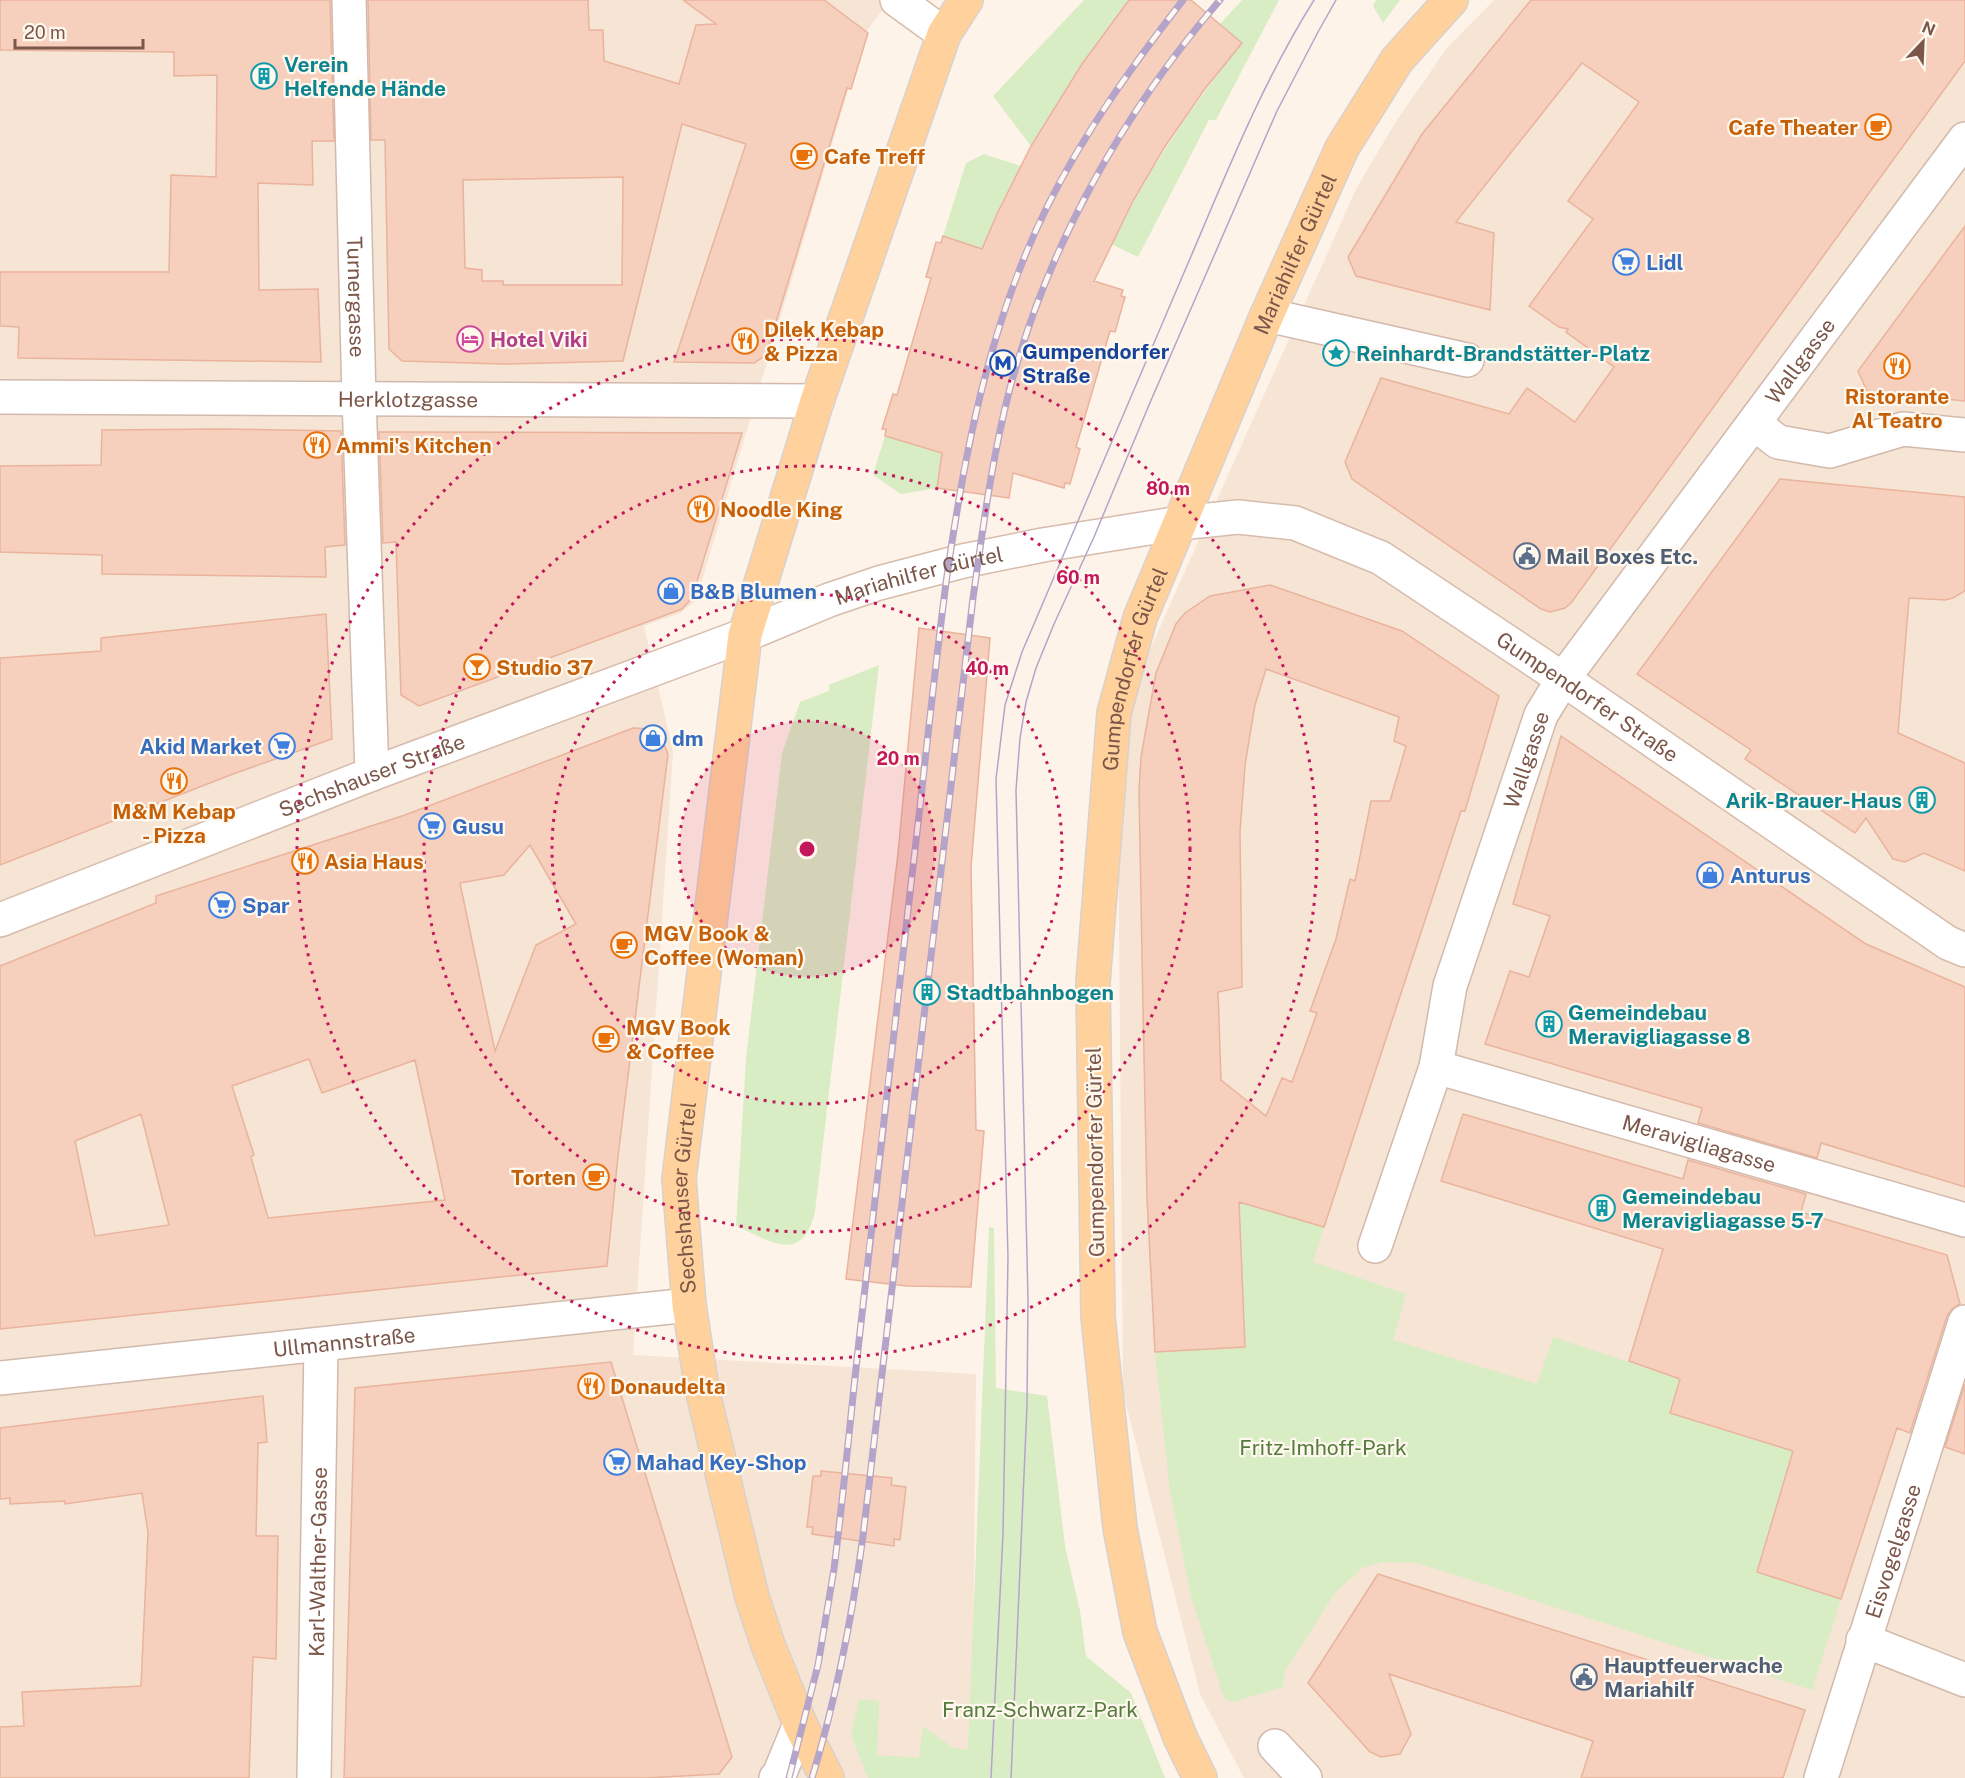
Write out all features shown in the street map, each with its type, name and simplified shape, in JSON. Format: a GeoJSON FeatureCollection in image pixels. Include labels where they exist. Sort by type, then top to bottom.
{"type":"FeatureCollection","features":[{"type":"Feature","properties":{"kind":"main road"},"geometry":{"type":"LineString","coordinates":[[745,635],[817,401],[944,34],[966,0]]}},
{"type":"Feature","properties":{"kind":"main road","name":"Mariahilfer Gürtel"},"geometry":{"type":"LineString","coordinates":[[1180,523],[1342,148],[1397,60],[1451,0]]}},
{"type":"Feature","properties":{"kind":"main road","name":"Gumpendorfer Gürtel"},"geometry":{"type":"LineString","coordinates":[[1180,523],[1140,618],[1114,713],[1093,982],[1098,1317],[1120,1528],[1140,1632],[1180,1737],[1200,1778]]}},
{"type":"Feature","properties":{"kind":"main road","name":"Sechshauser Gürtel"},"geometry":{"type":"LineString","coordinates":[[745,635],[679,1179],[690,1305],[702,1389],[752,1597],[768,1645],[800,1724],[827,1778]]}},
{"type":"Feature","properties":{"kind":"street","name":"Turnergasse"},"geometry":{"type":"LineString","coordinates":[[349,0],[359,398],[372,774]]}},
{"type":"Feature","properties":{"kind":"street"},"geometry":{"type":"LineString","coordinates":[[897,0],[944,34]]}},
{"type":"Feature","properties":{"kind":"street","name":"Wallgasse"},"geometry":{"type":"LineString","coordinates":[[1375,1246],[1436,1066],[1450,986],[1541,715],[1563,679],[1965,139]]}},
{"type":"Feature","properties":{"kind":"street"},"geometry":{"type":"LineString","coordinates":[[1268,315],[1467,360]]}},
{"type":"Feature","properties":{"kind":"street","name":"Herklotzgasse"},"geometry":{"type":"LineString","coordinates":[[0,397],[817,401]]}},
{"type":"Feature","properties":{"kind":"street"},"geometry":{"type":"LineString","coordinates":[[1755,423],[1778,442],[1830,451],[1903,429],[1965,435]]}},
{"type":"Feature","properties":{"kind":"street","name":"Gumpendorfer Straße"},"geometry":{"type":"LineString","coordinates":[[1180,523],[1238,517],[1295,523],[1382,558],[1948,943],[1965,950]]}},
{"type":"Feature","properties":{"kind":"street","name":"Mariahilfer Gürtel"},"geometry":{"type":"LineString","coordinates":[[745,635],[829,600],[891,579],[963,561],[1043,545],[1180,523]]}},
{"type":"Feature","properties":{"kind":"street","name":"Sechshauser Straße"},"geometry":{"type":"LineString","coordinates":[[0,920],[372,774],[745,635]]}},
{"type":"Feature","properties":{"kind":"street","name":"Meravigliagasse"},"geometry":{"type":"LineString","coordinates":[[1436,1066],[1965,1220]]}},
{"type":"Feature","properties":{"kind":"street","name":"Ullmannstraße"},"geometry":{"type":"LineString","coordinates":[[0,1378],[321,1346],[690,1305]]}},
{"type":"Feature","properties":{"kind":"street","name":"Eisvogelgasse"},"geometry":{"type":"LineString","coordinates":[[1821,1778],[1965,1322]]}},
{"type":"Feature","properties":{"kind":"street","name":"Karl-Walther-Gasse"},"geometry":{"type":"LineString","coordinates":[[314,1778],[321,1346]]}},
{"type":"Feature","properties":{"kind":"street"},"geometry":{"type":"LineString","coordinates":[[1863,1640],[1965,1680]]}},
{"type":"Feature","properties":{"kind":"street"},"geometry":{"type":"LineString","coordinates":[[776,1778],[800,1724]]}},
{"type":"Feature","properties":{"kind":"street"},"geometry":{"type":"LineString","coordinates":[[1275,1746],[1305,1778]]}},
{"type":"Feature","properties":{"kind":"shaded area"},"geometry":{"type":"Polygon","coordinates":[[[0,0],[890,0],[865,33],[696,601],[680,613],[644,626],[673,752],[633,1355],[976,1374],[972,1778],[0,1778],[0,0]]]}},
{"type":"Feature","properties":{"kind":"shaded area"},"geometry":{"type":"Polygon","coordinates":[[[1494,0],[1965,0],[1965,1778],[1244,1778],[1200,1694],[1123,1392],[1118,801],[1135,683],[1357,187],[1395,123],[1447,48],[1494,0]]]}},
{"type":"Feature","properties":{"kind":"green space"},"geometry":{"type":"Polygon","coordinates":[[[1084,0],[1129,0],[1082,64],[1031,146],[993,96],[1084,0]]]}},
{"type":"Feature","properties":{"kind":"green space"},"geometry":{"type":"Polygon","coordinates":[[[1242,0],[1279,0],[1216,120],[1209,120],[1138,257],[1111,244],[1171,140],[1242,43],[1220,24],[1242,0]]]}},
{"type":"Feature","properties":{"kind":"green space"},"geometry":{"type":"Polygon","coordinates":[[[1376,0],[1400,0],[1383,23],[1373,6],[1376,0]]]}},
{"type":"Feature","properties":{"kind":"green space"},"geometry":{"type":"Polygon","coordinates":[[[984,154],[1021,166],[980,254],[973,246],[943,236],[966,163],[984,154]]]}},
{"type":"Feature","properties":{"kind":"green space"},"geometry":{"type":"Polygon","coordinates":[[[885,436],[913,444],[943,447],[937,488],[901,494],[873,475],[885,436]]]}},
{"type":"Feature","properties":{"kind":"green space"},"geometry":{"type":"Polygon","coordinates":[[[879,665],[815,1212],[802,1239],[794,1244],[784,1244],[761,1238],[736,1226],[746,1058],[782,753],[800,702],[829,691],[829,685],[879,665]]]}},
{"type":"Feature","properties":{"kind":"green space","name":"Fritz-Imhoff-Park"},"geometry":{"type":"Polygon","coordinates":[[[1237,1202],[1324,1227],[1313,1262],[1406,1294],[1393,1340],[1537,1384],[1553,1337],[1680,1379],[1670,1413],[1764,1442],[1795,1449],[1757,1572],[1841,1599],[1812,1690],[1418,1563],[1383,1562],[1362,1568],[1335,1593],[1285,1671],[1283,1687],[1233,1702],[1224,1698],[1191,1597],[1170,1491],[1155,1352],[1245,1347],[1237,1202]]]}},
{"type":"Feature","properties":{"kind":"green space","name":"Franz-Schwarz-Park"},"geometry":{"type":"Polygon","coordinates":[[[989,1227],[994,1228],[996,1388],[1047,1396],[1065,1546],[1080,1611],[1086,1656],[1131,1693],[1165,1778],[868,1778],[851,1735],[859,1699],[879,1701],[877,1755],[919,1758],[923,1726],[953,1748],[968,1750],[989,1227]]]}},
{"type":"Feature","properties":{"kind":"building"},"geometry":{"type":"Polygon","coordinates":[[[0,0],[330,0],[334,141],[312,141],[313,185],[258,183],[259,290],[318,289],[321,362],[18,358],[19,327],[0,326],[0,272],[169,272],[171,175],[216,177],[217,75],[174,76],[174,52],[0,50],[0,0]]]}},
{"type":"Feature","properties":{"kind":"building"},"geometry":{"type":"Polygon","coordinates":[[[368,0],[588,0],[589,30],[603,30],[604,61],[679,84],[696,25],[716,24],[683,0],[824,0],[868,33],[851,89],[847,88],[766,355],[754,363],[674,362],[746,144],[682,124],[623,361],[504,364],[402,361],[389,349],[385,140],[371,140],[368,0]],[[623,177],[463,180],[465,268],[482,270],[482,281],[503,281],[503,285],[622,285],[623,177]]]}},
{"type":"Feature","properties":{"kind":"building","name":"Gumpendorfer Straße"},"geometry":{"type":"Polygon","coordinates":[[[1129,0],[1191,0],[1242,43],[1204,90],[1164,148],[1133,201],[1094,281],[1123,290],[1121,296],[1125,297],[1115,332],[1110,331],[1076,447],[1080,449],[1070,484],[1065,483],[1064,488],[1013,473],[1009,498],[937,488],[942,453],[885,436],[886,429],[882,429],[893,394],[897,395],[931,278],[926,277],[936,242],[941,243],[943,236],[982,249],[1031,146],[1082,64],[1129,0]]]}},
{"type":"Feature","properties":{"kind":"building"},"geometry":{"type":"Polygon","coordinates":[[[1531,0],[1965,0],[1965,61],[1571,603],[1565,608],[1550,612],[1541,609],[1352,479],[1345,462],[1381,378],[1509,414],[1527,388],[1575,422],[1614,367],[1566,332],[1568,329],[1559,327],[1529,306],[1593,219],[1568,201],[1639,102],[1582,63],[1456,222],[1494,233],[1490,310],[1356,276],[1348,257],[1422,134],[1531,0]]]}},
{"type":"Feature","properties":{"kind":"building"},"geometry":{"type":"Polygon","coordinates":[[[1965,226],[1965,401],[1867,391],[1858,371],[1965,226]]]}},
{"type":"Feature","properties":{"kind":"building"},"geometry":{"type":"Polygon","coordinates":[[[102,430],[341,431],[345,545],[325,547],[326,577],[102,574],[102,555],[0,552],[0,466],[101,465],[102,430]]]}},
{"type":"Feature","properties":{"kind":"building"},"geometry":{"type":"Polygon","coordinates":[[[379,432],[742,433],[692,598],[682,609],[419,706],[401,695],[396,542],[383,543],[379,432]]]}},
{"type":"Feature","properties":{"kind":"building"},"geometry":{"type":"Polygon","coordinates":[[[1780,479],[1965,497],[1965,591],[1945,600],[1909,598],[1898,733],[1965,763],[1965,871],[1924,853],[1905,862],[1893,859],[1866,818],[1855,833],[1745,759],[1751,750],[1637,674],[1780,479]]]}},
{"type":"Feature","properties":{"kind":"building"},"geometry":{"type":"Polygon","coordinates":[[[1270,585],[1402,631],[1499,696],[1465,811],[1461,811],[1324,1227],[1239,1202],[1245,1347],[1155,1352],[1147,1198],[1139,791],[1141,757],[1156,673],[1176,624],[1185,613],[1210,596],[1270,585]],[[1266,669],[1255,705],[1245,765],[1240,832],[1242,987],[1218,992],[1221,1080],[1266,1116],[1282,1078],[1292,1082],[1317,1013],[1310,1011],[1336,939],[1350,879],[1355,881],[1371,801],[1390,801],[1406,746],[1394,741],[1399,717],[1266,669]]]}},
{"type":"Feature","properties":{"kind":"building"},"geometry":{"type":"Polygon","coordinates":[[[326,614],[332,739],[233,774],[0,865],[0,658],[101,651],[101,638],[326,614]]]}},
{"type":"Feature","properties":{"kind":"building","name":"Stadtbahnbogen"},"geometry":{"type":"Polygon","coordinates":[[[919,628],[990,638],[971,867],[976,1130],[984,1131],[971,1287],[907,1286],[846,1279],[898,854],[919,628]]]}},
{"type":"Feature","properties":{"kind":"building"},"geometry":{"type":"Polygon","coordinates":[[[633,728],[652,729],[662,739],[668,754],[618,1156],[607,1266],[0,1329],[0,966],[156,903],[156,896],[405,815],[633,728]],[[530,845],[504,875],[460,883],[495,1051],[536,945],[576,924],[530,845]],[[309,1059],[232,1086],[254,1155],[251,1157],[268,1218],[445,1200],[415,1060],[322,1093],[309,1059]],[[141,1114],[75,1141],[95,1236],[169,1225],[141,1114]]]}},
{"type":"Feature","properties":{"kind":"building"},"geometry":{"type":"Polygon","coordinates":[[[1561,736],[1866,944],[1965,987],[1965,1187],[1821,1143],[1817,1158],[1698,1123],[1702,1108],[1485,1044],[1510,971],[1529,977],[1550,916],[1513,904],[1561,736]]]}},
{"type":"Feature","properties":{"kind":"building"},"geometry":{"type":"Polygon","coordinates":[[[1463,1114],[1683,1179],[1688,1160],[1806,1194],[1801,1212],[1947,1255],[1960,1304],[1947,1316],[1910,1433],[1897,1428],[1841,1599],[1757,1572],[1793,1451],[1670,1413],[1680,1379],[1629,1361],[1663,1249],[1441,1181],[1463,1114]]]}},
{"type":"Feature","properties":{"kind":"building"},"geometry":{"type":"Polygon","coordinates":[[[611,1362],[732,1757],[719,1774],[646,1778],[344,1778],[355,1388],[611,1362]]]}},
{"type":"Feature","properties":{"kind":"building"},"geometry":{"type":"Polygon","coordinates":[[[1965,1384],[1965,1454],[1945,1447],[1965,1384]]]}},
{"type":"Feature","properties":{"kind":"building"},"geometry":{"type":"Polygon","coordinates":[[[263,1396],[267,1442],[258,1443],[256,1536],[278,1536],[276,1659],[253,1657],[249,1778],[0,1778],[0,1727],[24,1726],[22,1692],[141,1686],[148,1533],[142,1493],[65,1504],[65,1501],[10,1504],[10,1498],[0,1499],[0,1428],[263,1396]]]}},
{"type":"Feature","properties":{"kind":"building"},"geometry":{"type":"Polygon","coordinates":[[[821,1471],[892,1478],[891,1485],[906,1487],[900,1540],[894,1539],[894,1546],[812,1534],[813,1527],[807,1527],[813,1476],[821,1476],[821,1471]]]}},
{"type":"Feature","properties":{"kind":"building","name":"Hauptfeuerwache Mariahilf"},"geometry":{"type":"Polygon","coordinates":[[[1378,1574],[1805,1710],[1783,1778],[1581,1778],[1593,1741],[1389,1674],[1411,1734],[1400,1754],[1381,1757],[1370,1752],[1308,1683],[1378,1574]]]}},
{"type":"Feature","properties":{"kind":"tram line"},"geometry":{"type":"LineString","coordinates":[[991,1778],[1003,1534],[1008,1258],[996,779],[1005,705],[1022,652],[1228,170],[1276,66],[1314,0]]}},
{"type":"Feature","properties":{"kind":"tram line"},"geometry":{"type":"LineString","coordinates":[[1011,1778],[1027,1405],[1028,1299],[1016,790],[1020,738],[1026,702],[1036,668],[1054,624],[1094,537],[1277,111],[1336,0]]}},
{"type":"Feature","properties":{"kind":"railway"},"geometry":{"type":"LineString","coordinates":[[789,1778],[818,1665],[834,1569],[941,621],[961,486],[971,438],[995,342],[1010,296],[1027,250],[1048,205],[1078,151],[1111,99],[1183,0]]}},
{"type":"Feature","properties":{"kind":"railway"},"geometry":{"type":"LineString","coordinates":[[812,1778],[829,1718],[842,1658],[863,1536],[973,598],[998,440],[1010,388],[1045,283],[1093,182],[1152,87],[1220,0]]}},
{"type":"Feature","properties":{"kind":"place","name":"Verein Helfende Hände"},"geometry":{"type":"Point","coordinates":[264,76]}},
{"type":"Feature","properties":{"kind":"place","name":"Cafe Theater"},"geometry":{"type":"Point","coordinates":[1878,127]}},
{"type":"Feature","properties":{"kind":"place","name":"Cafe Treff"},"geometry":{"type":"Point","coordinates":[804,156]}},
{"type":"Feature","properties":{"kind":"place","name":"Lidl"},"geometry":{"type":"Point","coordinates":[1626,262]}},
{"type":"Feature","properties":{"kind":"place","name":"Hotel Viki"},"geometry":{"type":"Point","coordinates":[470,339]}},
{"type":"Feature","properties":{"kind":"place","name":"Dilek Kebap & Pizza"},"geometry":{"type":"Point","coordinates":[745,341]}},
{"type":"Feature","properties":{"kind":"place","name":"Reinhardt-Brandstätter-Platz"},"geometry":{"type":"Point","coordinates":[1336,353]}},
{"type":"Feature","properties":{"kind":"place","name":"Gumpendorfer Straße"},"geometry":{"type":"Point","coordinates":[1003,363]}},
{"type":"Feature","properties":{"kind":"place","name":"Ristorante Al Teatro"},"geometry":{"type":"Point","coordinates":[1897,366]}},
{"type":"Feature","properties":{"kind":"place","name":"Ammi's Kitchen"},"geometry":{"type":"Point","coordinates":[317,445]}},
{"type":"Feature","properties":{"kind":"place","name":"Noodle King"},"geometry":{"type":"Point","coordinates":[701,509]}},
{"type":"Feature","properties":{"kind":"place","name":"Mail Boxes Etc."},"geometry":{"type":"Point","coordinates":[1527,556]}},
{"type":"Feature","properties":{"kind":"place","name":"B&B Blumen"},"geometry":{"type":"Point","coordinates":[671,591]}},
{"type":"Feature","properties":{"kind":"place","name":"Studio 37"},"geometry":{"type":"Point","coordinates":[477,667]}},
{"type":"Feature","properties":{"kind":"place","name":"dm"},"geometry":{"type":"Point","coordinates":[653,738]}},
{"type":"Feature","properties":{"kind":"place","name":"Akid Market"},"geometry":{"type":"Point","coordinates":[282,746]}},
{"type":"Feature","properties":{"kind":"place","name":"M&M Kebap - Pizza"},"geometry":{"type":"Point","coordinates":[174,781]}},
{"type":"Feature","properties":{"kind":"place","name":"Arik-Brauer-Haus"},"geometry":{"type":"Point","coordinates":[1922,800]}},
{"type":"Feature","properties":{"kind":"place","name":"Gusu"},"geometry":{"type":"Point","coordinates":[432,826]}},
{"type":"Feature","properties":{"kind":"place","name":"Asia Haus"},"geometry":{"type":"Point","coordinates":[305,861]}},
{"type":"Feature","properties":{"kind":"place","name":"Anturus"},"geometry":{"type":"Point","coordinates":[1710,875]}},
{"type":"Feature","properties":{"kind":"place","name":"Spar"},"geometry":{"type":"Point","coordinates":[222,905]}},
{"type":"Feature","properties":{"kind":"place","name":"MGV Book & Coffee (Woman)"},"geometry":{"type":"Point","coordinates":[624,945]}},
{"type":"Feature","properties":{"kind":"place","name":"Stadtbahnbogen"},"geometry":{"type":"Point","coordinates":[927,992]}},
{"type":"Feature","properties":{"kind":"place","name":"Gemeindebau Meravigliagasse 8"},"geometry":{"type":"Point","coordinates":[1549,1024]}},
{"type":"Feature","properties":{"kind":"place","name":"MGV Book & Coffee"},"geometry":{"type":"Point","coordinates":[606,1039]}},
{"type":"Feature","properties":{"kind":"place","name":"Torten"},"geometry":{"type":"Point","coordinates":[596,1177]}},
{"type":"Feature","properties":{"kind":"place","name":"Gemeindebau Meravigliagasse 5-7"},"geometry":{"type":"Point","coordinates":[1602,1208]}},
{"type":"Feature","properties":{"kind":"place","name":"Donaudelta"},"geometry":{"type":"Point","coordinates":[591,1386]}},
{"type":"Feature","properties":{"kind":"place","name":"Mahad Key-Shop"},"geometry":{"type":"Point","coordinates":[617,1462]}},
{"type":"Feature","properties":{"kind":"place","name":"Hauptfeuerwache Mariahilf"},"geometry":{"type":"Point","coordinates":[1584,1677]}}]}
